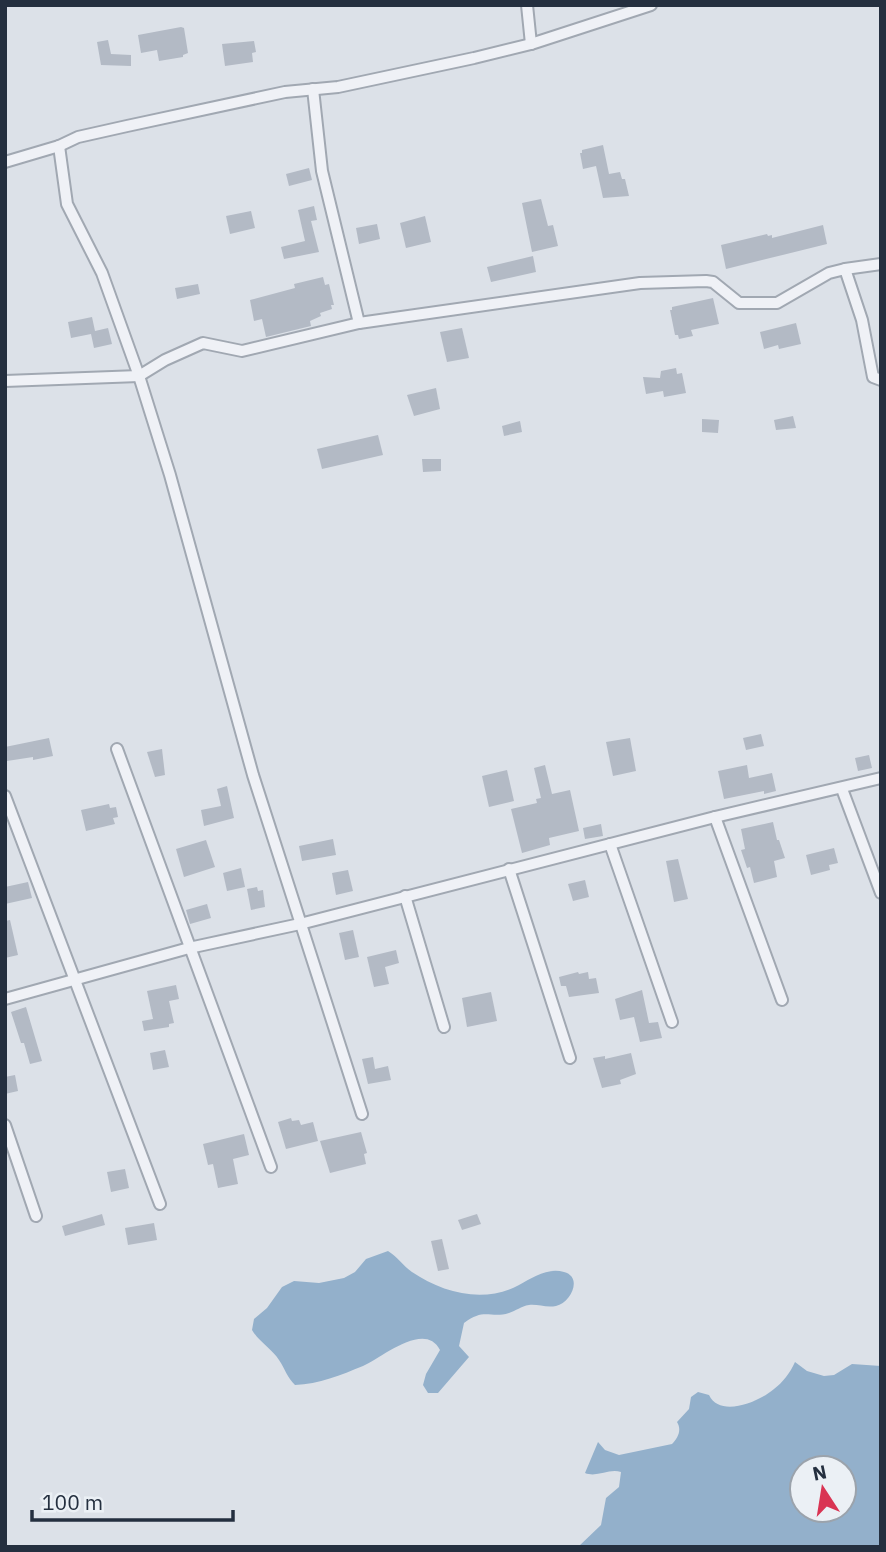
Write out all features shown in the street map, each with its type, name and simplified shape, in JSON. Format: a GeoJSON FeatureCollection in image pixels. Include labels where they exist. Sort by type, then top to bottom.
{"type":"FeatureCollection","features":[{"type":"Feature","properties":{"kind":"street"},"geometry":{"type":"LineString","coordinates":[[527,5],[531,44]]}},
{"type":"Feature","properties":{"kind":"street"},"geometry":{"type":"LineString","coordinates":[[5,162],[78,138],[127,126],[285,92],[338,87],[531,44],[646,6]]}},
{"type":"Feature","properties":{"kind":"street"},"geometry":{"type":"LineString","coordinates":[[313,89],[323,171],[359,323]]}},
{"type":"Feature","properties":{"kind":"street"},"geometry":{"type":"LineString","coordinates":[[59,146],[68,204],[102,273],[139,376],[170,475],[253,775],[362,1114]]}},
{"type":"Feature","properties":{"kind":"street"},"geometry":{"type":"LineString","coordinates":[[5,381],[139,376],[165,360],[202,343],[242,351],[359,323],[640,283],[713,282],[739,303],[777,303],[829,273],[881,264]]}},
{"type":"Feature","properties":{"kind":"street"},"geometry":{"type":"LineString","coordinates":[[845,269],[862,320],[873,377],[881,380]]}},
{"type":"Feature","properties":{"kind":"street"},"geometry":{"type":"LineString","coordinates":[[117,749],[271,1167]]}},
{"type":"Feature","properties":{"kind":"street"},"geometry":{"type":"LineString","coordinates":[[5,999],[189,948],[300,924],[715,817],[881,778]]}},
{"type":"Feature","properties":{"kind":"street"},"geometry":{"type":"LineString","coordinates":[[842,789],[881,893]]}},
{"type":"Feature","properties":{"kind":"street"},"geometry":{"type":"LineString","coordinates":[[5,796],[160,1204]]}},
{"type":"Feature","properties":{"kind":"street"},"geometry":{"type":"LineString","coordinates":[[715,817],[782,1000]]}},
{"type":"Feature","properties":{"kind":"street"},"geometry":{"type":"LineString","coordinates":[[610,844],[672,1022]]}},
{"type":"Feature","properties":{"kind":"street"},"geometry":{"type":"LineString","coordinates":[[509,869],[570,1058]]}},
{"type":"Feature","properties":{"kind":"street"},"geometry":{"type":"LineString","coordinates":[[405,896],[444,1027]]}},
{"type":"Feature","properties":{"kind":"street"},"geometry":{"type":"LineString","coordinates":[[5,1125],[36,1216]]}},
{"type":"Feature","properties":{"kind":"water"},"geometry":{"type":"Polygon","coordinates":[[[388,1251],[409,1270],[424,1279],[464,1294],[506,1291],[552,1271],[570,1275],[574,1284],[573,1290],[566,1300],[556,1306],[523,1306],[502,1314],[482,1314],[464,1323],[459,1346],[469,1357],[438,1393],[428,1393],[423,1385],[426,1374],[440,1350],[433,1342],[424,1339],[403,1344],[338,1376],[295,1385],[276,1356],[252,1330],[254,1319],[267,1308],[282,1287],[294,1281],[319,1283],[344,1278],[355,1272],[366,1259],[388,1251]]]}},
{"type":"Feature","properties":{"kind":"water"},"geometry":{"type":"Polygon","coordinates":[[[795,1362],[807,1371],[824,1376],[834,1375],[852,1364],[881,1366],[881,1547],[578,1547],[601,1525],[606,1498],[619,1487],[621,1472],[585,1473],[598,1442],[605,1450],[619,1455],[672,1444],[679,1434],[677,1422],[689,1409],[691,1397],[698,1392],[709,1395],[714,1402],[722,1406],[740,1406],[767,1394],[786,1377],[795,1362]]]}},
{"type":"Feature","properties":{"kind":"building"},"geometry":{"type":"Polygon","coordinates":[[[184,28],[188,53],[183,57],[159,61],[157,50],[141,53],[138,35],[184,28]]]}},
{"type":"Feature","properties":{"kind":"building"},"geometry":{"type":"Polygon","coordinates":[[[108,40],[111,54],[131,55],[131,66],[101,65],[97,42],[108,40]]]}},
{"type":"Feature","properties":{"kind":"building"},"geometry":{"type":"Polygon","coordinates":[[[254,41],[256,52],[252,53],[253,62],[225,66],[222,44],[254,41]]]}},
{"type":"Feature","properties":{"kind":"building"},"geometry":{"type":"Polygon","coordinates":[[[603,145],[609,174],[620,172],[622,179],[625,179],[629,196],[603,198],[596,166],[583,169],[580,153],[582,150],[603,145]]]}},
{"type":"Feature","properties":{"kind":"building"},"geometry":{"type":"Polygon","coordinates":[[[309,168],[312,180],[289,186],[286,174],[309,168]]]}},
{"type":"Feature","properties":{"kind":"building"},"geometry":{"type":"Polygon","coordinates":[[[541,199],[548,226],[553,225],[558,246],[532,252],[522,203],[541,199]]]}},
{"type":"Feature","properties":{"kind":"building"},"geometry":{"type":"Polygon","coordinates":[[[314,206],[317,220],[311,221],[319,252],[284,259],[281,247],[305,241],[298,210],[314,206]]]}},
{"type":"Feature","properties":{"kind":"building"},"geometry":{"type":"Polygon","coordinates":[[[251,211],[255,228],[230,234],[226,216],[251,211]]]}},
{"type":"Feature","properties":{"kind":"building"},"geometry":{"type":"Polygon","coordinates":[[[425,216],[431,242],[406,248],[400,223],[425,216]]]}},
{"type":"Feature","properties":{"kind":"building"},"geometry":{"type":"Polygon","coordinates":[[[377,224],[380,239],[359,244],[356,228],[377,224]]]}},
{"type":"Feature","properties":{"kind":"building"},"geometry":{"type":"Polygon","coordinates":[[[823,225],[827,244],[726,269],[721,245],[767,234],[772,235],[772,238],[823,225]]]}},
{"type":"Feature","properties":{"kind":"building"},"geometry":{"type":"Polygon","coordinates":[[[533,256],[536,272],[491,282],[487,267],[533,256]]]}},
{"type":"Feature","properties":{"kind":"building"},"geometry":{"type":"Polygon","coordinates":[[[323,277],[325,285],[329,284],[334,305],[331,305],[332,309],[320,313],[321,316],[310,321],[311,326],[266,337],[262,319],[254,321],[250,300],[323,277]]]}},
{"type":"Feature","properties":{"kind":"building"},"geometry":{"type":"Polygon","coordinates":[[[198,284],[200,294],[177,299],[175,288],[198,284]]]}},
{"type":"Feature","properties":{"kind":"building"},"geometry":{"type":"Polygon","coordinates":[[[713,298],[719,324],[691,330],[693,336],[679,339],[678,335],[675,335],[670,310],[672,307],[713,298]]]}},
{"type":"Feature","properties":{"kind":"building"},"geometry":{"type":"Polygon","coordinates":[[[92,317],[95,331],[108,328],[112,344],[94,348],[91,334],[71,338],[68,322],[92,317]]]}},
{"type":"Feature","properties":{"kind":"building"},"geometry":{"type":"Polygon","coordinates":[[[796,323],[801,344],[764,349],[760,332],[796,323]]]}},
{"type":"Feature","properties":{"kind":"building"},"geometry":{"type":"Polygon","coordinates":[[[462,328],[469,358],[447,362],[440,332],[462,328]]]}},
{"type":"Feature","properties":{"kind":"building"},"geometry":{"type":"Polygon","coordinates":[[[676,368],[677,374],[682,373],[686,393],[664,397],[663,391],[646,394],[643,377],[660,378],[661,371],[676,368]]]}},
{"type":"Feature","properties":{"kind":"building"},"geometry":{"type":"Polygon","coordinates":[[[436,388],[440,409],[414,416],[407,395],[436,388]]]}},
{"type":"Feature","properties":{"kind":"building"},"geometry":{"type":"Polygon","coordinates":[[[793,416],[796,428],[776,430],[774,420],[793,416]]]}},
{"type":"Feature","properties":{"kind":"building"},"geometry":{"type":"Polygon","coordinates":[[[702,419],[719,420],[718,433],[702,432],[702,419]]]}},
{"type":"Feature","properties":{"kind":"building"},"geometry":{"type":"Polygon","coordinates":[[[520,421],[522,432],[504,436],[502,426],[520,421]]]}},
{"type":"Feature","properties":{"kind":"building"},"geometry":{"type":"Polygon","coordinates":[[[378,435],[383,455],[322,469],[317,449],[378,435]]]}},
{"type":"Feature","properties":{"kind":"building"},"geometry":{"type":"Polygon","coordinates":[[[422,459],[441,459],[441,471],[423,472],[422,459]]]}},
{"type":"Feature","properties":{"kind":"building"},"geometry":{"type":"Polygon","coordinates":[[[761,734],[764,746],[746,750],[743,738],[761,734]]]}},
{"type":"Feature","properties":{"kind":"building"},"geometry":{"type":"Polygon","coordinates":[[[49,738],[53,756],[7,761],[5,747],[49,738]]]}},
{"type":"Feature","properties":{"kind":"building"},"geometry":{"type":"Polygon","coordinates":[[[630,738],[636,771],[613,776],[606,742],[630,738]]]}},
{"type":"Feature","properties":{"kind":"building"},"geometry":{"type":"Polygon","coordinates":[[[162,749],[165,775],[155,777],[147,752],[162,749]]]}},
{"type":"Feature","properties":{"kind":"building"},"geometry":{"type":"Polygon","coordinates":[[[869,755],[872,768],[858,771],[855,758],[869,755]]]}},
{"type":"Feature","properties":{"kind":"building"},"geometry":{"type":"Polygon","coordinates":[[[545,765],[552,794],[570,790],[579,831],[549,838],[550,845],[522,853],[511,809],[537,803],[536,799],[541,798],[534,768],[545,765]]]}},
{"type":"Feature","properties":{"kind":"building"},"geometry":{"type":"Polygon","coordinates":[[[747,765],[749,778],[772,773],[776,791],[724,799],[718,771],[747,765]]]}},
{"type":"Feature","properties":{"kind":"building"},"geometry":{"type":"Polygon","coordinates":[[[507,770],[514,801],[489,807],[482,776],[507,770]]]}},
{"type":"Feature","properties":{"kind":"building"},"geometry":{"type":"Polygon","coordinates":[[[227,786],[234,818],[204,826],[201,810],[221,806],[217,789],[227,786]]]}},
{"type":"Feature","properties":{"kind":"building"},"geometry":{"type":"Polygon","coordinates":[[[109,804],[110,808],[116,807],[118,817],[113,818],[115,824],[86,831],[81,810],[109,804]]]}},
{"type":"Feature","properties":{"kind":"building"},"geometry":{"type":"Polygon","coordinates":[[[773,822],[785,858],[774,861],[777,877],[754,883],[750,867],[747,868],[741,850],[745,849],[741,829],[773,822]]]}},
{"type":"Feature","properties":{"kind":"building"},"geometry":{"type":"Polygon","coordinates":[[[601,824],[603,836],[585,839],[583,828],[601,824]]]}},
{"type":"Feature","properties":{"kind":"building"},"geometry":{"type":"Polygon","coordinates":[[[333,839],[336,855],[302,861],[299,846],[333,839]]]}},
{"type":"Feature","properties":{"kind":"building"},"geometry":{"type":"Polygon","coordinates":[[[206,840],[215,867],[184,877],[176,849],[206,840]]]}},
{"type":"Feature","properties":{"kind":"building"},"geometry":{"type":"Polygon","coordinates":[[[834,848],[838,863],[829,865],[830,870],[811,875],[806,855],[834,848]]]}},
{"type":"Feature","properties":{"kind":"building"},"geometry":{"type":"Polygon","coordinates":[[[678,859],[688,899],[674,902],[666,861],[678,859]]]}},
{"type":"Feature","properties":{"kind":"building"},"geometry":{"type":"Polygon","coordinates":[[[241,868],[245,887],[227,891],[223,873],[241,868]]]}},
{"type":"Feature","properties":{"kind":"building"},"geometry":{"type":"Polygon","coordinates":[[[348,870],[353,891],[336,895],[332,873],[348,870]]]}},
{"type":"Feature","properties":{"kind":"building"},"geometry":{"type":"Polygon","coordinates":[[[585,880],[589,897],[573,901],[568,884],[585,880]]]}},
{"type":"Feature","properties":{"kind":"building"},"geometry":{"type":"Polygon","coordinates":[[[28,882],[32,898],[5,904],[5,887],[28,882]]]}},
{"type":"Feature","properties":{"kind":"building"},"geometry":{"type":"Polygon","coordinates":[[[257,887],[258,891],[263,890],[265,907],[251,910],[247,889],[257,887]]]}},
{"type":"Feature","properties":{"kind":"building"},"geometry":{"type":"Polygon","coordinates":[[[207,904],[211,918],[190,924],[186,910],[207,904]]]}},
{"type":"Feature","properties":{"kind":"building"},"geometry":{"type":"Polygon","coordinates":[[[10,920],[18,955],[5,958],[5,921],[10,920]]]}},
{"type":"Feature","properties":{"kind":"building"},"geometry":{"type":"Polygon","coordinates":[[[353,930],[359,957],[345,960],[339,933],[353,930]]]}},
{"type":"Feature","properties":{"kind":"building"},"geometry":{"type":"Polygon","coordinates":[[[396,950],[399,963],[385,967],[389,984],[374,987],[367,957],[396,950]]]}},
{"type":"Feature","properties":{"kind":"building"},"geometry":{"type":"Polygon","coordinates":[[[588,972],[589,979],[596,978],[599,993],[569,997],[566,986],[561,986],[559,977],[588,972]]]}},
{"type":"Feature","properties":{"kind":"building"},"geometry":{"type":"Polygon","coordinates":[[[176,985],[179,999],[169,1001],[174,1023],[169,1024],[169,1027],[144,1031],[142,1021],[153,1019],[147,991],[176,985]]]}},
{"type":"Feature","properties":{"kind":"building"},"geometry":{"type":"Polygon","coordinates":[[[642,990],[649,1023],[658,1022],[662,1038],[640,1042],[634,1017],[620,1020],[615,999],[642,990]]]}},
{"type":"Feature","properties":{"kind":"building"},"geometry":{"type":"Polygon","coordinates":[[[491,992],[497,1021],[467,1027],[462,998],[491,992]]]}},
{"type":"Feature","properties":{"kind":"building"},"geometry":{"type":"Polygon","coordinates":[[[26,1007],[42,1061],[30,1064],[11,1012],[26,1007]]]}},
{"type":"Feature","properties":{"kind":"building"},"geometry":{"type":"Polygon","coordinates":[[[165,1050],[169,1067],[153,1070],[150,1053],[165,1050]]]}},
{"type":"Feature","properties":{"kind":"building"},"geometry":{"type":"Polygon","coordinates":[[[631,1053],[636,1074],[620,1080],[621,1084],[602,1088],[593,1058],[605,1056],[605,1059],[631,1053]]]}},
{"type":"Feature","properties":{"kind":"building"},"geometry":{"type":"Polygon","coordinates":[[[373,1057],[375,1069],[388,1066],[391,1080],[368,1084],[362,1059],[373,1057]]]}},
{"type":"Feature","properties":{"kind":"building"},"geometry":{"type":"Polygon","coordinates":[[[15,1075],[18,1091],[5,1094],[5,1077],[15,1075]]]}},
{"type":"Feature","properties":{"kind":"building"},"geometry":{"type":"Polygon","coordinates":[[[291,1118],[292,1121],[299,1120],[301,1125],[313,1122],[318,1141],[286,1149],[278,1122],[291,1118]]]}},
{"type":"Feature","properties":{"kind":"building"},"geometry":{"type":"Polygon","coordinates":[[[361,1132],[367,1153],[364,1154],[366,1164],[330,1173],[320,1141],[361,1132]]]}},
{"type":"Feature","properties":{"kind":"building"},"geometry":{"type":"Polygon","coordinates":[[[244,1134],[249,1155],[233,1159],[238,1184],[218,1188],[213,1164],[208,1165],[203,1144],[244,1134]]]}},
{"type":"Feature","properties":{"kind":"building"},"geometry":{"type":"Polygon","coordinates":[[[125,1169],[129,1188],[111,1192],[107,1172],[125,1169]]]}},
{"type":"Feature","properties":{"kind":"building"},"geometry":{"type":"Polygon","coordinates":[[[102,1214],[105,1225],[65,1236],[62,1226],[102,1214]]]}},
{"type":"Feature","properties":{"kind":"building"},"geometry":{"type":"Polygon","coordinates":[[[477,1214],[481,1224],[462,1230],[458,1220],[477,1214]]]}},
{"type":"Feature","properties":{"kind":"building"},"geometry":{"type":"Polygon","coordinates":[[[154,1223],[157,1240],[128,1245],[125,1228],[154,1223]]]}},
{"type":"Feature","properties":{"kind":"building"},"geometry":{"type":"Polygon","coordinates":[[[442,1239],[449,1269],[438,1271],[431,1241],[442,1239]]]}}]}
